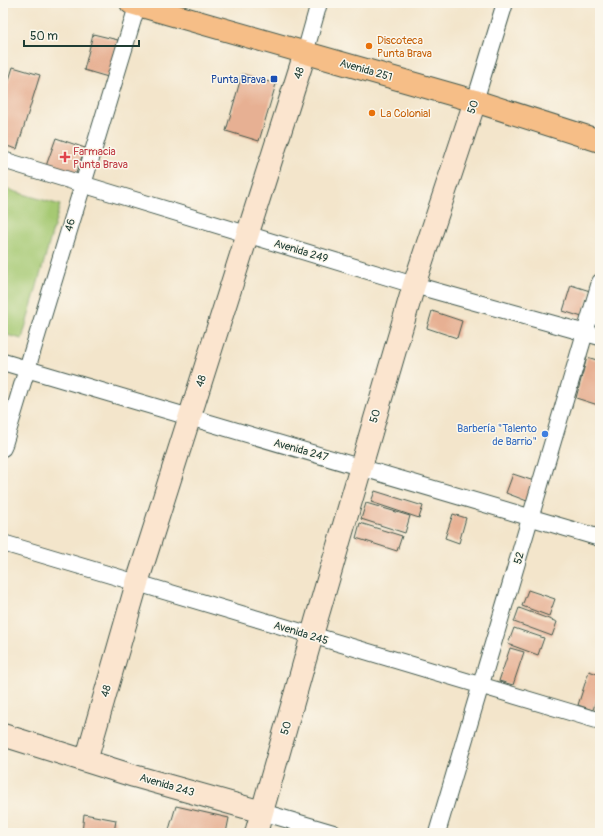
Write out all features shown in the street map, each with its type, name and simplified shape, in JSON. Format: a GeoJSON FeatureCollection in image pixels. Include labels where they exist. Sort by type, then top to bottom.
{"type":"FeatureCollection","features":[{"type":"Feature","properties":{"kind":"main road","name":"Avenida 251"},"geometry":{"type":"LineString","coordinates":[[136,4],[475,101],[600,141]]}},
{"type":"Feature","properties":{"kind":"street","name":"48"},"geometry":{"type":"LineString","coordinates":[[86,761],[137,583],[189,417],[249,235],[319,3]]}},
{"type":"Feature","properties":{"kind":"street","name":"50"},"geometry":{"type":"LineString","coordinates":[[256,833],[311,636],[414,285],[475,101],[505,3]]}},
{"type":"Feature","properties":{"kind":"street","name":"46"},"geometry":{"type":"LineString","coordinates":[[3,448],[136,4]]}},
{"type":"Feature","properties":{"kind":"street","name":"Avenida 249"},"geometry":{"type":"LineString","coordinates":[[3,160],[414,285],[600,337]]}},
{"type":"Feature","properties":{"kind":"street","name":"52"},"geometry":{"type":"LineString","coordinates":[[437,833],[600,282]]}},
{"type":"Feature","properties":{"kind":"street","name":"Avenida 247"},"geometry":{"type":"LineString","coordinates":[[3,362],[600,538]]}},
{"type":"Feature","properties":{"kind":"street","name":"Avenida 245"},"geometry":{"type":"LineString","coordinates":[[3,543],[600,721]]}},
{"type":"Feature","properties":{"kind":"street","name":"Avenida 243"},"geometry":{"type":"LineString","coordinates":[[3,735],[86,761],[332,833]]}},
{"type":"Feature","properties":{"kind":"green space"},"geometry":{"type":"Polygon","coordinates":[[[3,188],[60,205],[22,339],[3,334],[3,188]]]}},
{"type":"Feature","properties":{"kind":"building"},"geometry":{"type":"Polygon","coordinates":[[[93,34],[118,40],[108,77],[84,70],[93,34]]]}},
{"type":"Feature","properties":{"kind":"building"},"geometry":{"type":"Polygon","coordinates":[[[13,67],[40,75],[17,149],[3,145],[3,99],[13,67]]]}},
{"type":"Feature","properties":{"kind":"building"},"geometry":{"type":"Polygon","coordinates":[[[242,74],[276,84],[259,141],[226,131],[242,74]]]}},
{"type":"Feature","properties":{"kind":"building","name":"Farmacia Punta Brava"},"geometry":{"type":"Polygon","coordinates":[[[56,138],[85,148],[75,176],[46,166],[56,138]]]}},
{"type":"Feature","properties":{"kind":"building"},"geometry":{"type":"Polygon","coordinates":[[[571,285],[590,291],[582,317],[563,311],[571,285]]]}},
{"type":"Feature","properties":{"kind":"building"},"geometry":{"type":"Polygon","coordinates":[[[432,311],[462,321],[457,338],[427,328],[432,311]]]}},
{"type":"Feature","properties":{"kind":"building"},"geometry":{"type":"Polygon","coordinates":[[[587,357],[600,361],[600,397],[598,405],[576,398],[587,357]]]}},
{"type":"Feature","properties":{"kind":"building"},"geometry":{"type":"Polygon","coordinates":[[[513,474],[534,481],[527,501],[506,493],[513,474]]]}},
{"type":"Feature","properties":{"kind":"building"},"geometry":{"type":"Polygon","coordinates":[[[375,491],[423,506],[419,518],[371,502],[375,491]]]}},
{"type":"Feature","properties":{"kind":"building"},"geometry":{"type":"Polygon","coordinates":[[[366,503],[410,516],[405,533],[361,519],[366,503]]]}},
{"type":"Feature","properties":{"kind":"building"},"geometry":{"type":"Polygon","coordinates":[[[453,514],[466,518],[459,543],[445,538],[453,514]]]}},
{"type":"Feature","properties":{"kind":"building"},"geometry":{"type":"Polygon","coordinates":[[[360,523],[402,536],[397,551],[356,538],[360,523]]]}},
{"type":"Feature","properties":{"kind":"building"},"geometry":{"type":"Polygon","coordinates":[[[528,590],[555,599],[549,616],[522,606],[528,590]]]}},
{"type":"Feature","properties":{"kind":"building"},"geometry":{"type":"Polygon","coordinates":[[[519,608],[557,622],[552,636],[514,622],[519,608]]]}},
{"type":"Feature","properties":{"kind":"building"},"geometry":{"type":"Polygon","coordinates":[[[514,628],[544,638],[538,655],[508,644],[514,628]]]}},
{"type":"Feature","properties":{"kind":"building"},"geometry":{"type":"Polygon","coordinates":[[[510,648],[524,652],[513,685],[499,681],[510,648]]]}},
{"type":"Feature","properties":{"kind":"building"},"geometry":{"type":"Polygon","coordinates":[[[589,671],[600,675],[600,687],[593,710],[578,705],[589,671]]]}},
{"type":"Feature","properties":{"kind":"building"},"geometry":{"type":"Polygon","coordinates":[[[600,696],[600,713],[595,711],[600,696]]]}},
{"type":"Feature","properties":{"kind":"building"},"geometry":{"type":"Polygon","coordinates":[[[176,806],[229,818],[226,833],[168,833],[176,806]]]}},
{"type":"Feature","properties":{"kind":"building"},"geometry":{"type":"Polygon","coordinates":[[[84,814],[116,820],[114,833],[82,833],[84,814]]]}},
{"type":"Feature","properties":{"kind":"place","name":"Discoteca Punta Brava"},"geometry":{"type":"Point","coordinates":[369,46]}},
{"type":"Feature","properties":{"kind":"place","name":"Punta Brava"},"geometry":{"type":"Point","coordinates":[274,79]}},
{"type":"Feature","properties":{"kind":"place","name":"La Colonial"},"geometry":{"type":"Point","coordinates":[372,113]}},
{"type":"Feature","properties":{"kind":"place","name":"Farmacia Punta Brava"},"geometry":{"type":"Point","coordinates":[65,157]}},
{"type":"Feature","properties":{"kind":"place","name":"Barbería \"Talento de Barrio\""},"geometry":{"type":"Point","coordinates":[545,434]}}]}
